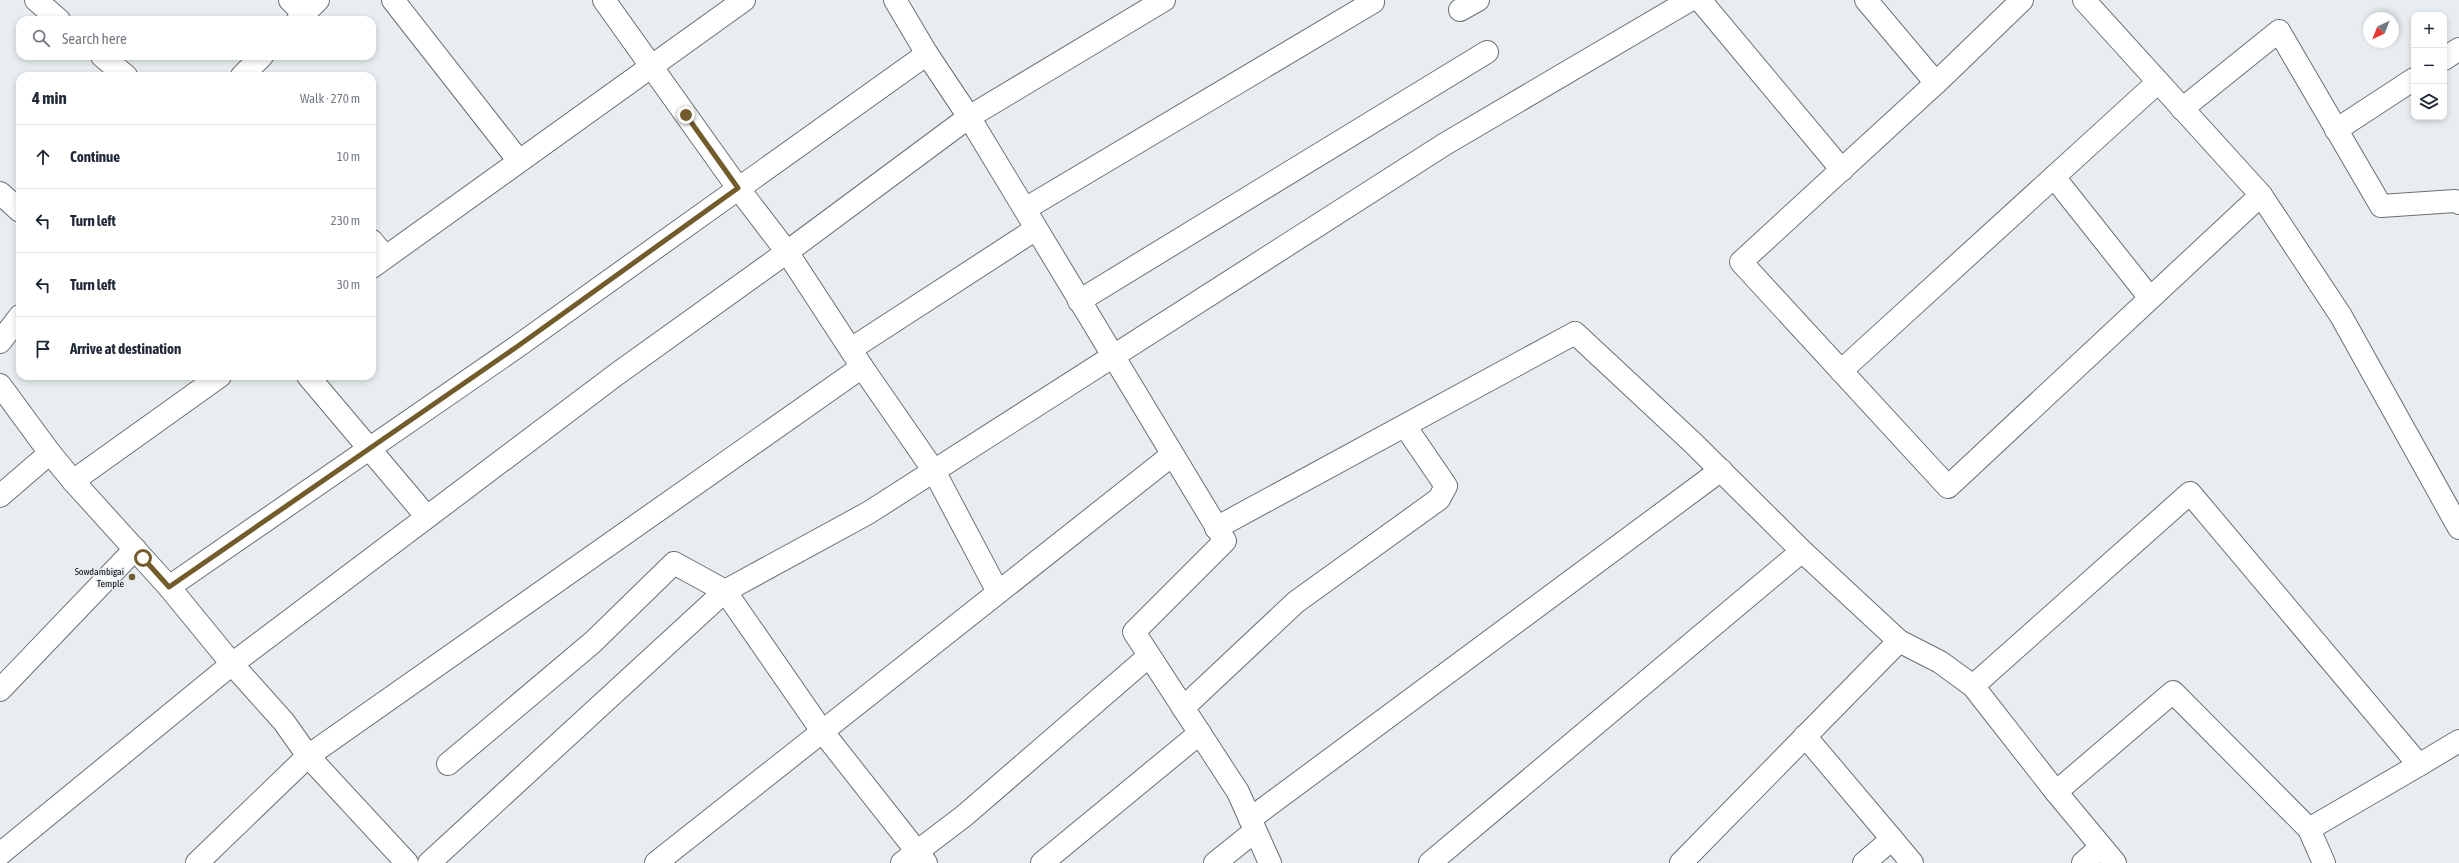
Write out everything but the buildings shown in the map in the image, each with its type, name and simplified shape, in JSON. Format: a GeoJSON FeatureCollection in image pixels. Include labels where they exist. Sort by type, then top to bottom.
{"type":"FeatureCollection","features":[{"type":"Feature","properties":{"kind":"street"},"geometry":{"type":"LineString","coordinates":[[36,0],[54,16]]}},
{"type":"Feature","properties":{"kind":"street"},"geometry":{"type":"LineString","coordinates":[[393,0],[519,161]]}},
{"type":"Feature","properties":{"kind":"street"},"geometry":{"type":"LineString","coordinates":[[604,0],[738,188],[787,252],[862,367],[934,471],[998,592]]}},
{"type":"Feature","properties":{"kind":"street"},"geometry":{"type":"LineString","coordinates":[[376,255],[519,161],[744,0]]}},
{"type":"Feature","properties":{"kind":"street"},"geometry":{"type":"LineString","coordinates":[[895,0],[926,54],[970,117],[1216,528],[1226,541],[1134,632],[1238,792],[1270,863]]}},
{"type":"Feature","properties":{"kind":"street"},"geometry":{"type":"LineString","coordinates":[[0,854],[232,664],[617,374],[787,252],[970,117],[1164,0]]}},
{"type":"Feature","properties":{"kind":"street"},"geometry":{"type":"LineString","coordinates":[[429,863],[726,591],[868,513],[1445,144],[1690,0]]}},
{"type":"Feature","properties":{"kind":"street"},"geometry":{"type":"LineString","coordinates":[[1700,0],[1842,170]]}},
{"type":"Feature","properties":{"kind":"street"},"geometry":{"type":"LineString","coordinates":[[1866,0],[1936,83]]}},
{"type":"Feature","properties":{"kind":"street"},"geometry":{"type":"LineString","coordinates":[[2022,0],[1936,83],[1742,262],[1948,487],[2261,195]]}},
{"type":"Feature","properties":{"kind":"street"},"geometry":{"type":"LineString","coordinates":[[2084,0],[2261,195],[2341,316],[2459,528]]}},
{"type":"Feature","properties":{"kind":"street"},"geometry":{"type":"LineString","coordinates":[[1025,209],[1374,2]]}},
{"type":"Feature","properties":{"kind":"street"},"geometry":{"type":"LineString","coordinates":[[2182,108],[2279,31],[2381,206],[2459,203]]}},
{"type":"Feature","properties":{"kind":"street"},"geometry":{"type":"LineString","coordinates":[[2447,57],[2459,49]]}},
{"type":"Feature","properties":{"kind":"street"},"geometry":{"type":"LineString","coordinates":[[1079,301],[1488,52]]}},
{"type":"Feature","properties":{"kind":"street"},"geometry":{"type":"LineString","coordinates":[[169,587],[518,346],[926,54]]}},
{"type":"Feature","properties":{"kind":"street"},"geometry":{"type":"LineString","coordinates":[[107,60],[121,72]]}},
{"type":"Feature","properties":{"kind":"street"},"geometry":{"type":"LineString","coordinates":[[246,72],[258,60]]}},
{"type":"Feature","properties":{"kind":"street"},"geometry":{"type":"LineString","coordinates":[[2336,130],[2411,81]]}},
{"type":"Feature","properties":{"kind":"street"},"geometry":{"type":"LineString","coordinates":[[1841,371],[2158,82]]}},
{"type":"Feature","properties":{"kind":"street"},"geometry":{"type":"LineString","coordinates":[[2054,177],[2150,298]]}},
{"type":"Feature","properties":{"kind":"street"},"geometry":{"type":"LineString","coordinates":[[0,193],[16,207]]}},
{"type":"Feature","properties":{"kind":"street"},"geometry":{"type":"LineString","coordinates":[[851,349],[1036,229]]}},
{"type":"Feature","properties":{"kind":"street"},"geometry":{"type":"LineString","coordinates":[[0,342],[16,321]]}},
{"type":"Feature","properties":{"kind":"street"},"geometry":{"type":"LineString","coordinates":[[1216,528],[1575,333],[1721,470],[1802,551],[1899,641],[1940,662],[1973,686],[2056,792],[2115,863]]}},
{"type":"Feature","properties":{"kind":"street"},"geometry":{"type":"LineString","coordinates":[[197,863],[308,756],[862,367]]}},
{"type":"Feature","properties":{"kind":"street"},"geometry":{"type":"LineString","coordinates":[[73,481],[214,380]]}},
{"type":"Feature","properties":{"kind":"street"},"geometry":{"type":"LineString","coordinates":[[311,380],[427,517]]}},
{"type":"Feature","properties":{"kind":"street"},"geometry":{"type":"LineString","coordinates":[[0,385],[50,454],[169,587],[232,664],[284,722],[308,756],[407,863]]}},
{"type":"Feature","properties":{"kind":"street"},"geometry":{"type":"LineString","coordinates":[[1183,708],[1296,602],[1439,499],[1446,486],[1405,426]]}},
{"type":"Feature","properties":{"kind":"street"},"geometry":{"type":"LineString","coordinates":[[0,496],[50,454]]}},
{"type":"Feature","properties":{"kind":"street"},"geometry":{"type":"LineString","coordinates":[[656,863],[1172,455]]}},
{"type":"Feature","properties":{"kind":"street"},"geometry":{"type":"LineString","coordinates":[[1215,863],[1253,825],[1721,470]]}},
{"type":"Feature","properties":{"kind":"street"},"geometry":{"type":"LineString","coordinates":[[1973,686],[2190,493],[2419,765]]}},
{"type":"Feature","properties":{"kind":"street"},"geometry":{"type":"LineString","coordinates":[[0,690],[135,549]]}},
{"type":"Feature","properties":{"kind":"street"},"geometry":{"type":"LineString","coordinates":[[1430,863],[1802,551]]}},
{"type":"Feature","properties":{"kind":"street"},"geometry":{"type":"LineString","coordinates":[[448,764],[593,642],[674,563],[726,591],[822,731],[915,859],[1149,656]]}},
{"type":"Feature","properties":{"kind":"street"},"geometry":{"type":"LineString","coordinates":[[1682,863],[1899,641]]}},
{"type":"Feature","properties":{"kind":"street"},"geometry":{"type":"LineString","coordinates":[[2056,792],[2173,692],[2309,829],[2324,863]]}},
{"type":"Feature","properties":{"kind":"street"},"geometry":{"type":"LineString","coordinates":[[1042,863],[1200,733]]}},
{"type":"Feature","properties":{"kind":"street"},"geometry":{"type":"LineString","coordinates":[[1805,736],[1912,863]]}},
{"type":"Feature","properties":{"kind":"street"},"geometry":{"type":"LineString","coordinates":[[2309,829],[2459,741]]}},
{"type":"Feature","properties":{"kind":"street"},"geometry":{"type":"LineString","coordinates":[[1864,863],[1892,839]]}},
{"type":"Feature","properties":{"kind":"street"},"geometry":{"type":"LineString","coordinates":[[2083,863],[2101,847]]}},
{"type":"Feature","properties":{"kind":"place","name":"Sowdambigai Temple"},"geometry":{"type":"Point","coordinates":[132,577]}},
{"type":"Feature","properties":{"kind":"route"},"geometry":{"type":"LineString","coordinates":[[143,558],[169,587],[518,346],[738,188],[686,115]]}}]}
